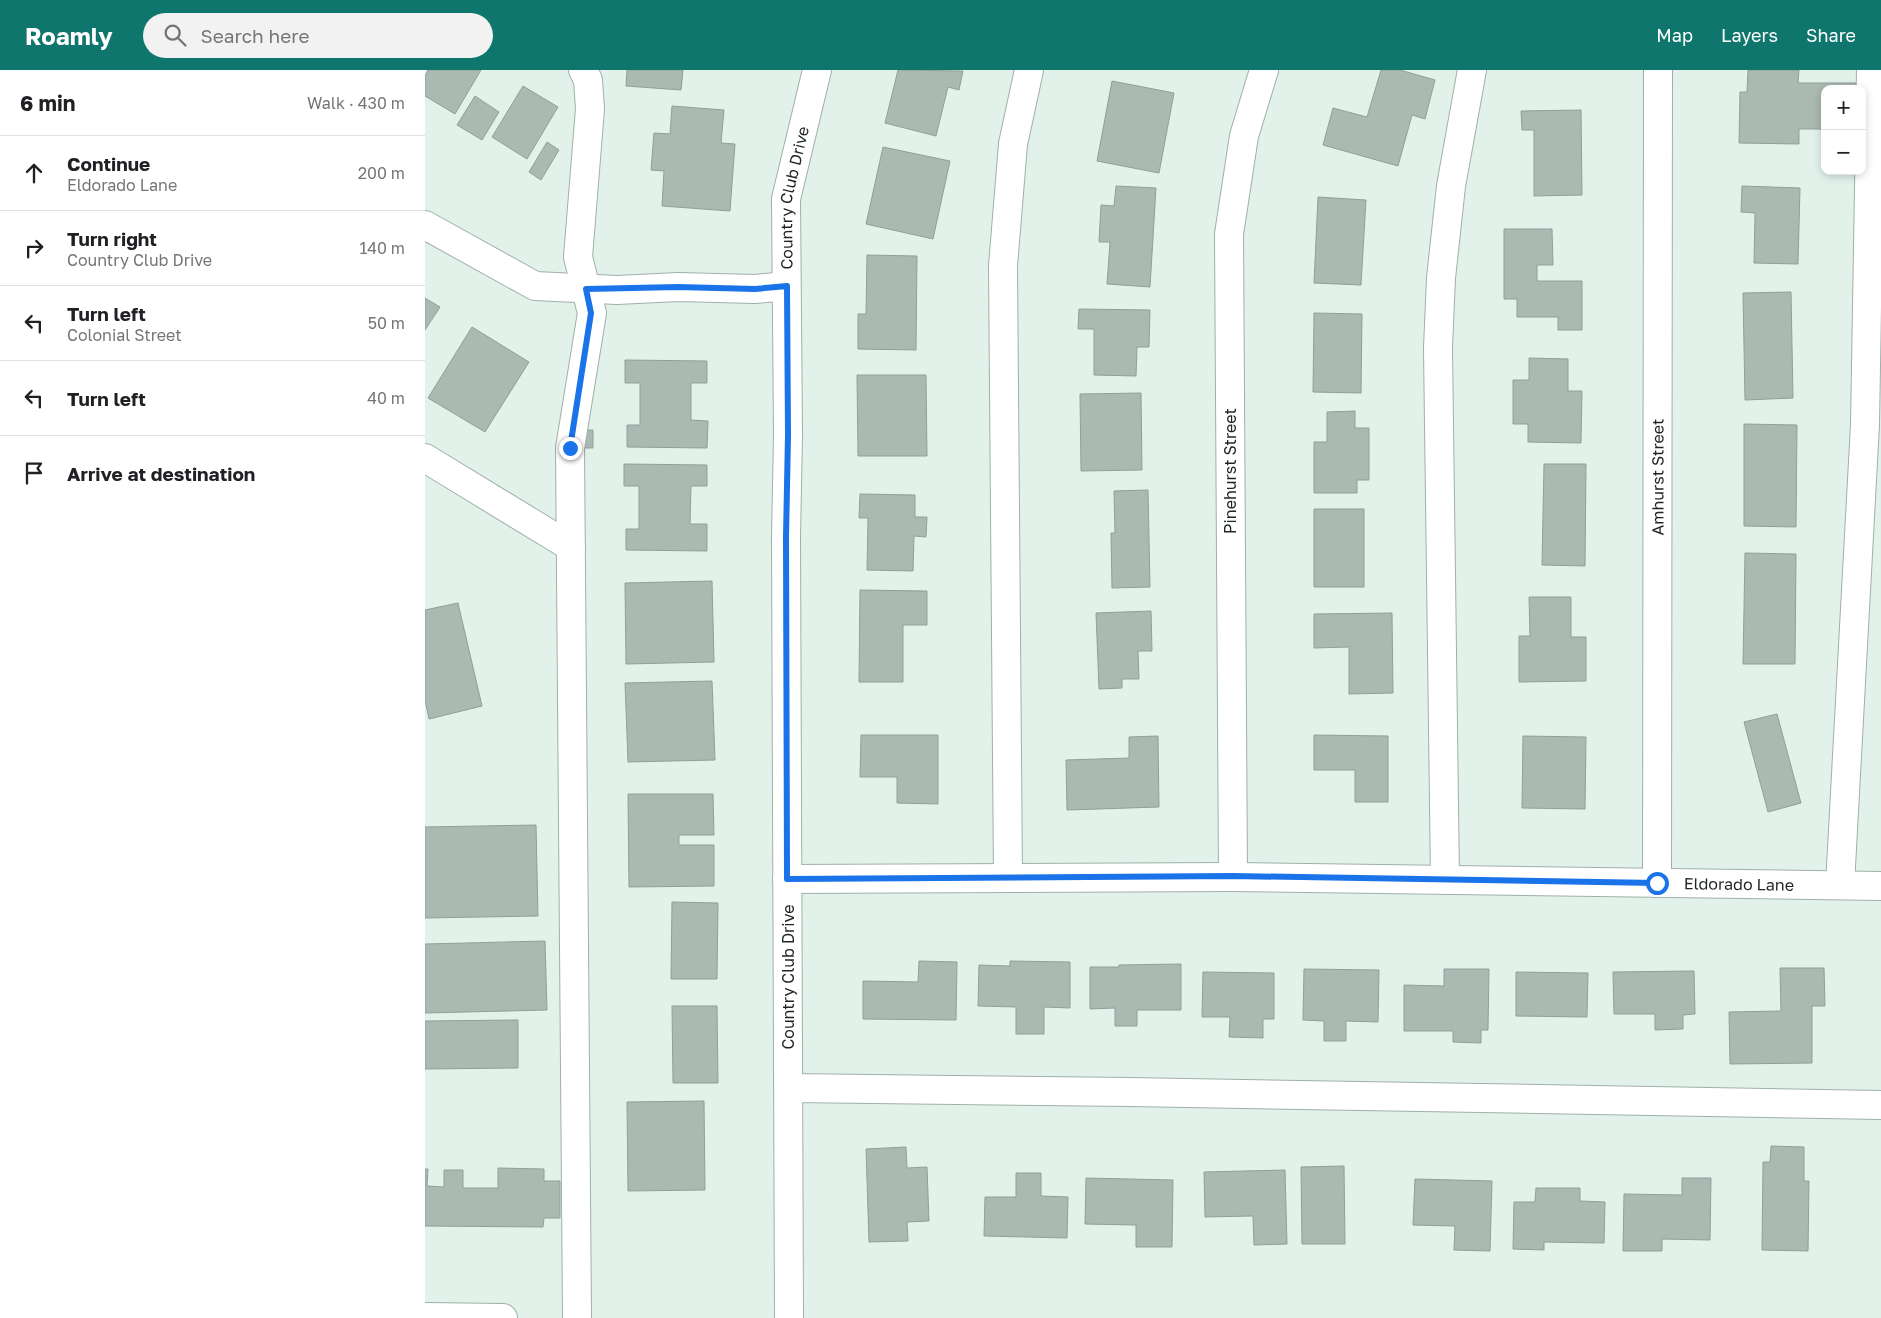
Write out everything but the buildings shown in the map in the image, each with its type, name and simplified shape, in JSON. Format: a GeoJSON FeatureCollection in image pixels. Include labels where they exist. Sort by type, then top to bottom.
{"type":"FeatureCollection","features":[{"type":"Feature","properties":{"kind":"street"},"geometry":{"type":"LineString","coordinates":[[577,1318],[570,448],[591,313],[578,256],[590,109],[588,80],[583,70]]}},
{"type":"Feature","properties":{"kind":"street","name":"Country Club Drive"},"geometry":{"type":"LineString","coordinates":[[789,1318],[786,199],[817,70]]}},
{"type":"Feature","properties":{"kind":"street"},"geometry":{"type":"LineString","coordinates":[[1008,878],[1003,266],[1013,144],[1029,70]]}},
{"type":"Feature","properties":{"kind":"street","name":"Pinehurst Street"},"geometry":{"type":"LineString","coordinates":[[1233,876],[1229,234],[1245,136],[1265,70]]}},
{"type":"Feature","properties":{"kind":"street"},"geometry":{"type":"LineString","coordinates":[[1445,880],[1438,348],[1441,278],[1451,186],[1472,70]]}},
{"type":"Feature","properties":{"kind":"street","name":"Amhurst Street"},"geometry":{"type":"LineString","coordinates":[[1657,883],[1658,70]]}},
{"type":"Feature","properties":{"kind":"street"},"geometry":{"type":"LineString","coordinates":[[1840,885],[1865,426],[1871,70]]}},
{"type":"Feature","properties":{"kind":"street"},"geometry":{"type":"LineString","coordinates":[[425,225],[535,286],[586,289],[678,287],[755,289],[787,286]]}},
{"type":"Feature","properties":{"kind":"street"},"geometry":{"type":"LineString","coordinates":[[425,458],[571,547]]}},
{"type":"Feature","properties":{"kind":"street","name":"Eldorado Lane"},"geometry":{"type":"LineString","coordinates":[[787,879],[1233,876],[1881,886]]}},
{"type":"Feature","properties":{"kind":"street"},"geometry":{"type":"LineString","coordinates":[[789,1088],[1881,1105]]}},
{"type":"Feature","properties":{"kind":"street"},"geometry":{"type":"LineString","coordinates":[[425,1317],[503,1318]]}},
{"type":"Feature","properties":{"kind":"route"},"geometry":{"type":"LineString","coordinates":[[570,448],[591,313],[586,289],[617,290],[678,287],[755,289],[787,286],[787,879],[1233,876],[1657,883]]}}]}
